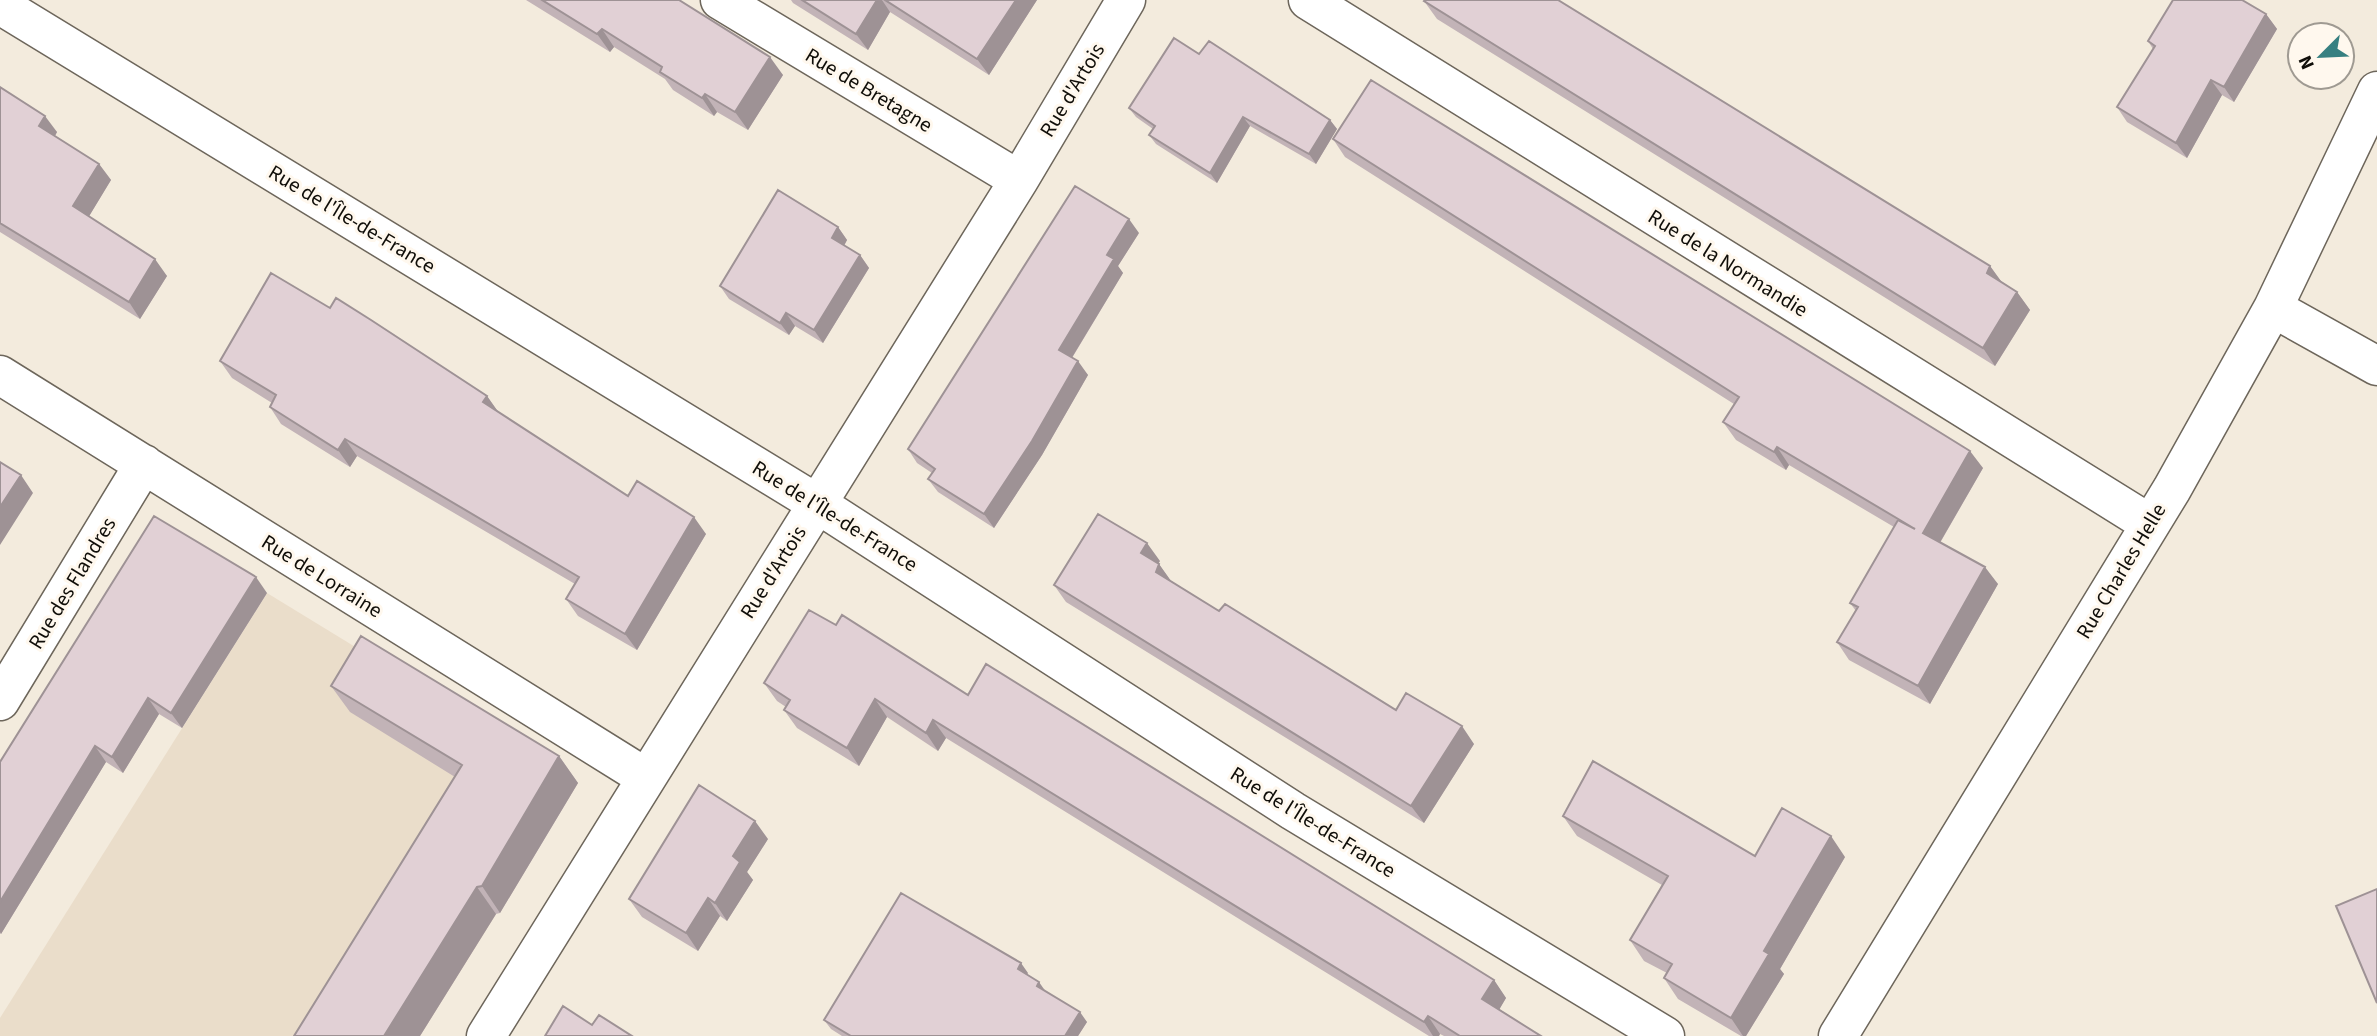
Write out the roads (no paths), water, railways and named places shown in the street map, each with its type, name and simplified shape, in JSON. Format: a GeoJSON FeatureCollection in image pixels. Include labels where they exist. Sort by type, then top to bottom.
{"type":"FeatureCollection","features":[{"type":"Feature","properties":{"kind":"street","name":"Rue de Bretagne"},"geometry":{"type":"LineString","coordinates":[[720,0],[1019,180]]}},
{"type":"Feature","properties":{"kind":"street","name":"Rue d'Artois"},"geometry":{"type":"LineString","coordinates":[[486,1036],[1019,180],[1126,0]]}},
{"type":"Feature","properties":{"kind":"street","name":"Rue de la Normandie"},"geometry":{"type":"LineString","coordinates":[[1308,0],[2150,524]]}},
{"type":"Feature","properties":{"kind":"street","name":"Rue de l'Île-de-France"},"geometry":{"type":"LineString","coordinates":[[0,5],[816,503],[1293,811],[1665,1036]]}},
{"type":"Feature","properties":{"kind":"street","name":"Rue Charles Helle"},"geometry":{"type":"LineString","coordinates":[[1838,1036],[2150,524],[2273,308],[2377,91]]}},
{"type":"Feature","properties":{"kind":"street"},"geometry":{"type":"LineString","coordinates":[[2273,308],[2377,366]]}},
{"type":"Feature","properties":{"kind":"street","name":"Rue de Lorraine"},"geometry":{"type":"LineString","coordinates":[[0,375],[645,777]]}},
{"type":"Feature","properties":{"kind":"street","name":"Rue des Flandres"},"geometry":{"type":"LineString","coordinates":[[0,701],[144,464]]}}]}
